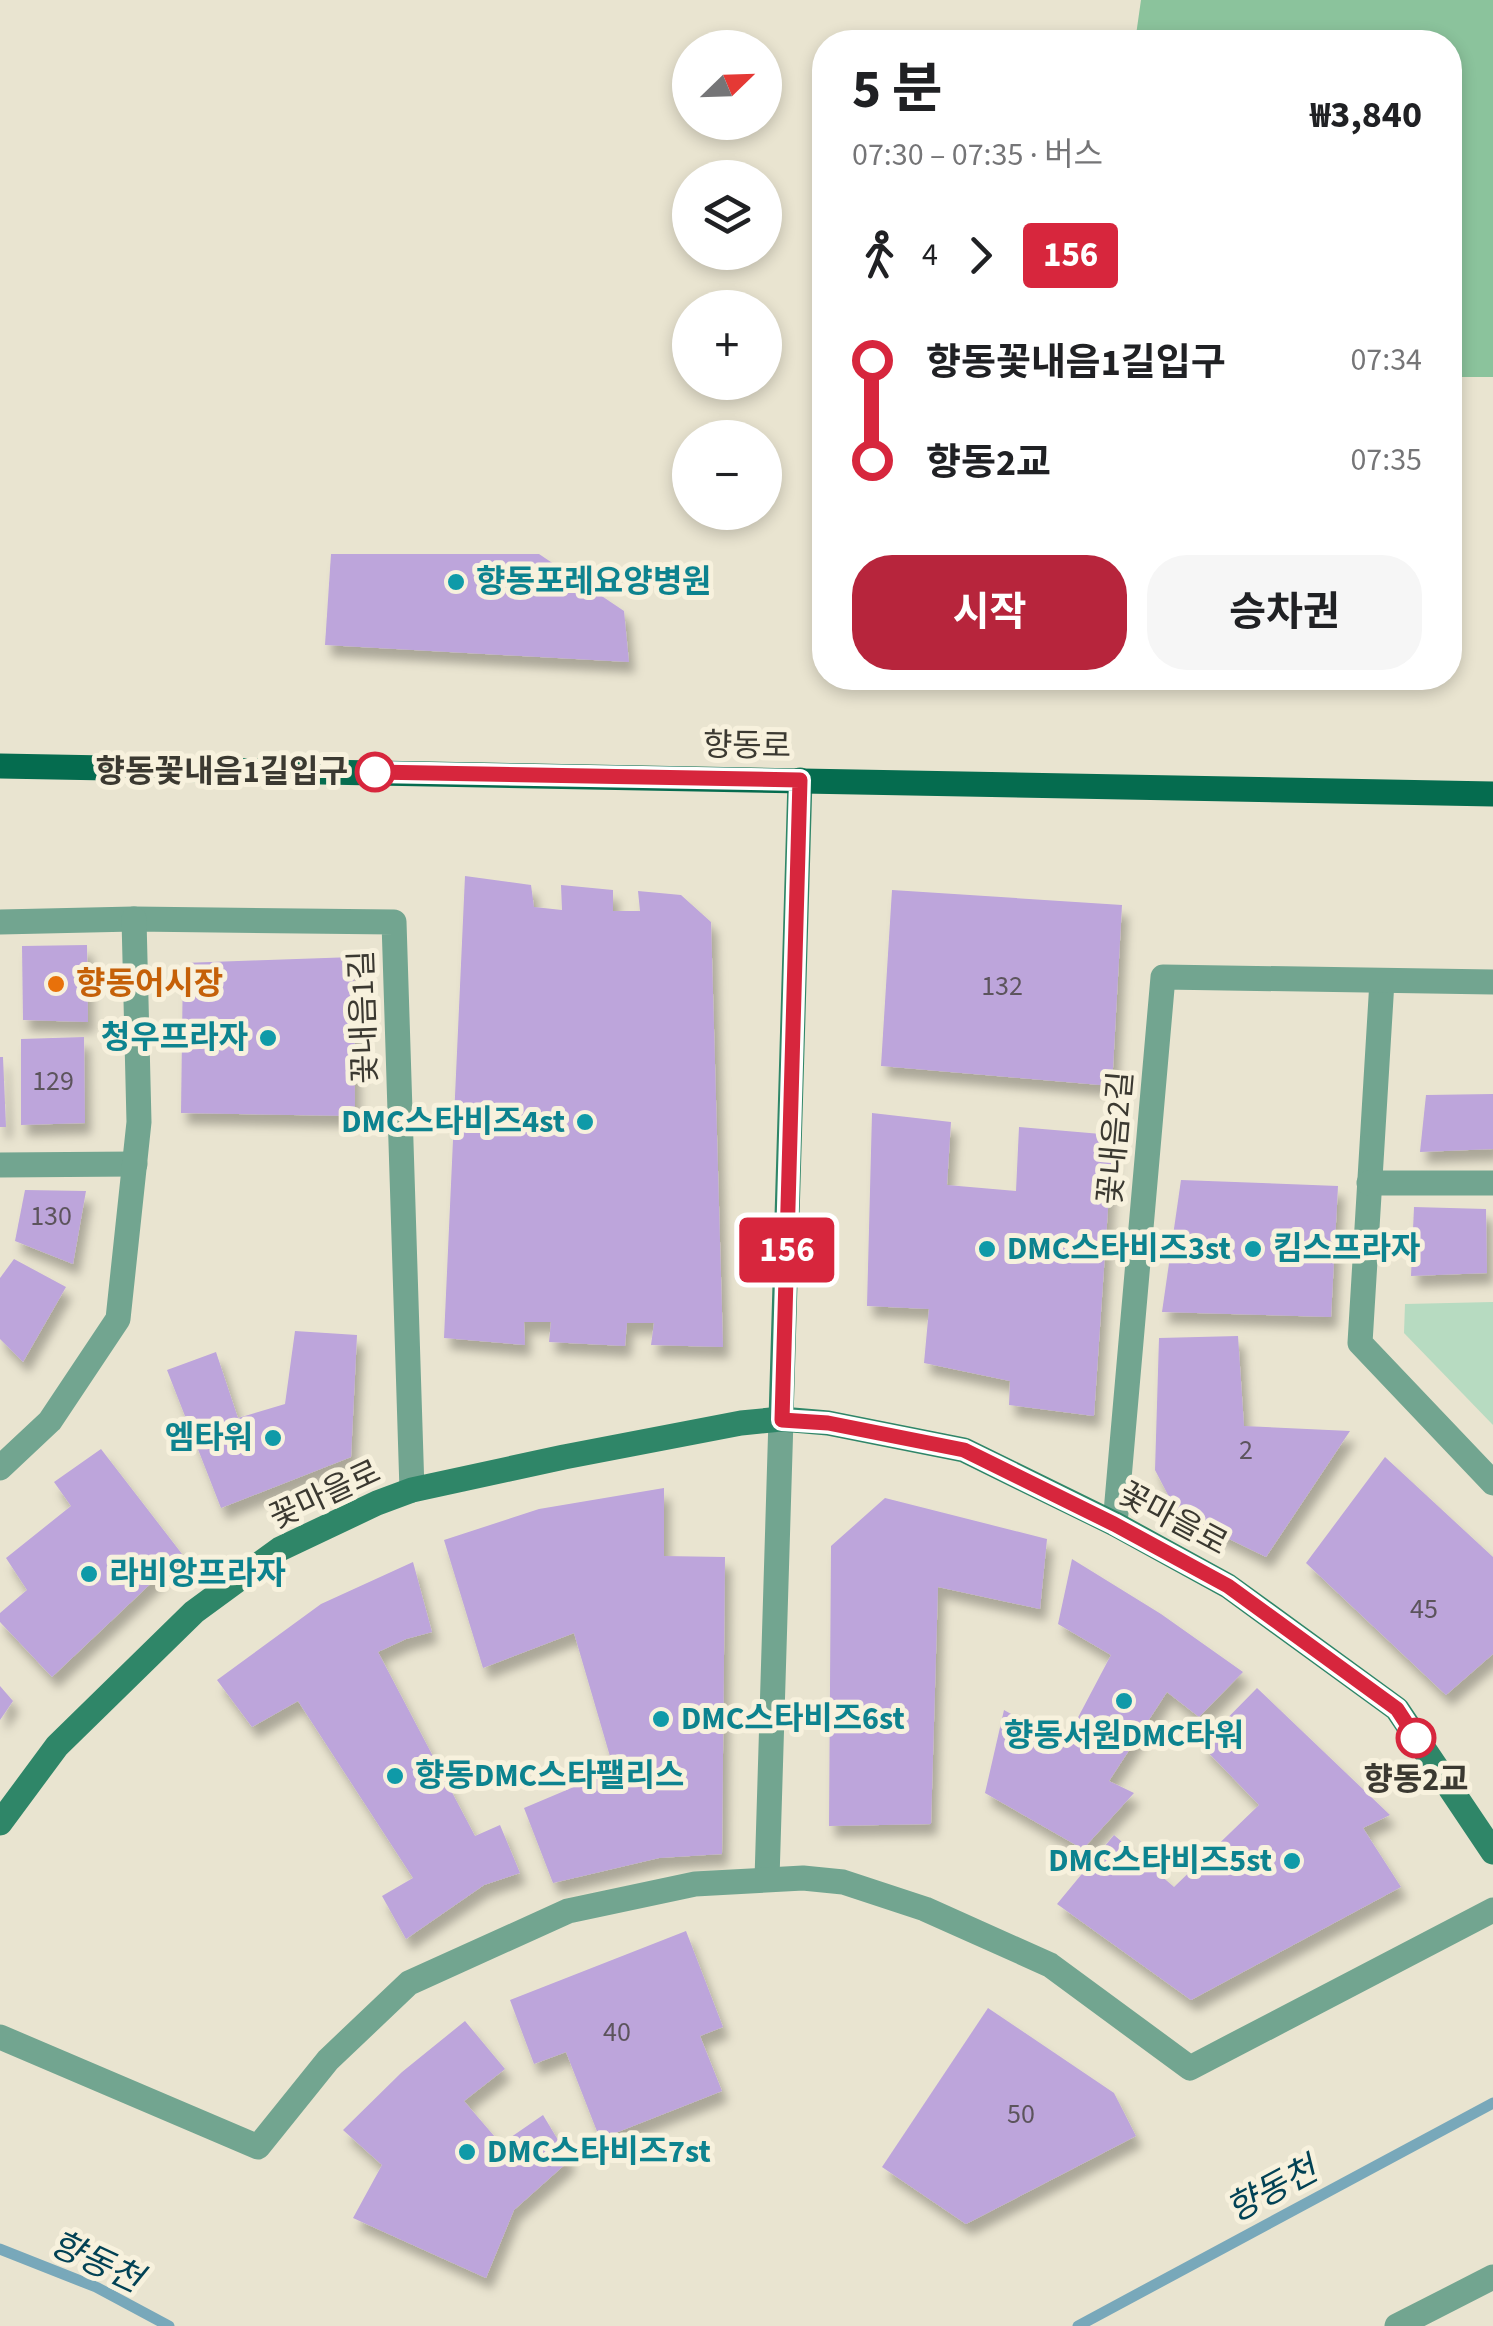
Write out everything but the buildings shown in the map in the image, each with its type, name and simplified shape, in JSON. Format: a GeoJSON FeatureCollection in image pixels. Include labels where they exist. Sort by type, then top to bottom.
{"type":"FeatureCollection","features":[{"type":"Feature","properties":{"kind":"main road","name":"향동로"},"geometry":{"type":"LineString","coordinates":[[0,766],[1493,794]]}},
{"type":"Feature","properties":{"kind":"street"},"geometry":{"type":"LineString","coordinates":[[767,1879],[800,780]]}},
{"type":"Feature","properties":{"kind":"street"},"geometry":{"type":"LineString","coordinates":[[0,1468],[50,1421],[118,1319],[140,1122],[134,919]]}},
{"type":"Feature","properties":{"kind":"street","name":"꽃내음1길"},"geometry":{"type":"LineString","coordinates":[[0,922],[394,922],[412,1490]]}},
{"type":"Feature","properties":{"kind":"street","name":"꽃내음2길"},"geometry":{"type":"LineString","coordinates":[[1114,1524],[1163,977],[1493,982]]}},
{"type":"Feature","properties":{"kind":"street"},"geometry":{"type":"LineString","coordinates":[[1382,980],[1360,1343],[1493,1484]]}},
{"type":"Feature","properties":{"kind":"street"},"geometry":{"type":"LineString","coordinates":[[0,1165],[135,1164]]}},
{"type":"Feature","properties":{"kind":"street"},"geometry":{"type":"LineString","coordinates":[[1370,1183],[1493,1183]]}},
{"type":"Feature","properties":{"kind":"street","name":"꽃마을로"},"geometry":{"type":"LineString","coordinates":[[0,1823],[57,1746],[194,1612],[280,1550],[412,1490],[724,1426],[782,1420],[828,1423],[964,1450],[1228,1586],[1397,1709],[1493,1852]]}},
{"type":"Feature","properties":{"kind":"street"},"geometry":{"type":"LineString","coordinates":[[0,2037],[258,2147],[328,2060],[409,1983],[568,1911],[695,1884],[803,1878],[844,1882],[925,1909],[1050,1966],[1190,2068],[1493,1910]]}},
{"type":"Feature","properties":{"kind":"street"},"geometry":{"type":"LineString","coordinates":[[1397,2326],[1493,2277]]}},
{"type":"Feature","properties":{"kind":"green space"},"geometry":{"type":"Polygon","coordinates":[[[1141,0],[1493,0],[1493,377],[1462,377],[1462,30],[1137,30],[1141,0]]]}},
{"type":"Feature","properties":{"kind":"green space"},"geometry":{"type":"Polygon","coordinates":[[[1493,1302],[1493,1425],[1404,1333],[1405,1304],[1493,1302]]]}},
{"type":"Feature","properties":{"kind":"waterway","name":"향동천"},"geometry":{"type":"LineString","coordinates":[[1078,2326],[1493,2103]]}},
{"type":"Feature","properties":{"kind":"waterway","name":"향동천"},"geometry":{"type":"LineString","coordinates":[[0,2249],[96,2287],[169,2326]]}},
{"type":"Feature","properties":{"kind":"bus line","name":"156"},"geometry":{"type":"LineString","coordinates":[[375,772],[800,780],[782,1420],[828,1423],[964,1450],[1114,1524],[1228,1586],[1397,1709],[1416,1738]]}},
{"type":"Feature","properties":{"kind":"place","name":"향동포레요양병원"},"geometry":{"type":"Point","coordinates":[456,582]}},
{"type":"Feature","properties":{"kind":"place","name":"향동꽃내음1길입구"},"geometry":{"type":"Point","coordinates":[375,772]}},
{"type":"Feature","properties":{"kind":"place","name":"향동어시장"},"geometry":{"type":"Point","coordinates":[56,984]}},
{"type":"Feature","properties":{"kind":"place","name":"청우프라자"},"geometry":{"type":"Point","coordinates":[268,1038]}},
{"type":"Feature","properties":{"kind":"place","name":"DMC스타비즈4st"},"geometry":{"type":"Point","coordinates":[585,1122]}},
{"type":"Feature","properties":{"kind":"place","name":"DMC스타비즈3st"},"geometry":{"type":"Point","coordinates":[987,1249]}},
{"type":"Feature","properties":{"kind":"place","name":"킴스프라자"},"geometry":{"type":"Point","coordinates":[1253,1249]}},
{"type":"Feature","properties":{"kind":"place","name":"엠타워"},"geometry":{"type":"Point","coordinates":[273,1438]}},
{"type":"Feature","properties":{"kind":"place","name":"라비앙프라자"},"geometry":{"type":"Point","coordinates":[89,1574]}},
{"type":"Feature","properties":{"kind":"place","name":"향동서원DMC타워"},"geometry":{"type":"Point","coordinates":[1124,1701]}},
{"type":"Feature","properties":{"kind":"place","name":"DMC스타비즈6st"},"geometry":{"type":"Point","coordinates":[661,1719]}},
{"type":"Feature","properties":{"kind":"place","name":"향동2교"},"geometry":{"type":"Point","coordinates":[1416,1738]}},
{"type":"Feature","properties":{"kind":"place","name":"향동DMC스타팰리스"},"geometry":{"type":"Point","coordinates":[395,1776]}},
{"type":"Feature","properties":{"kind":"place","name":"DMC스타비즈5st"},"geometry":{"type":"Point","coordinates":[1292,1861]}},
{"type":"Feature","properties":{"kind":"place","name":"DMC스타비즈7st"},"geometry":{"type":"Point","coordinates":[467,2152]}}]}
